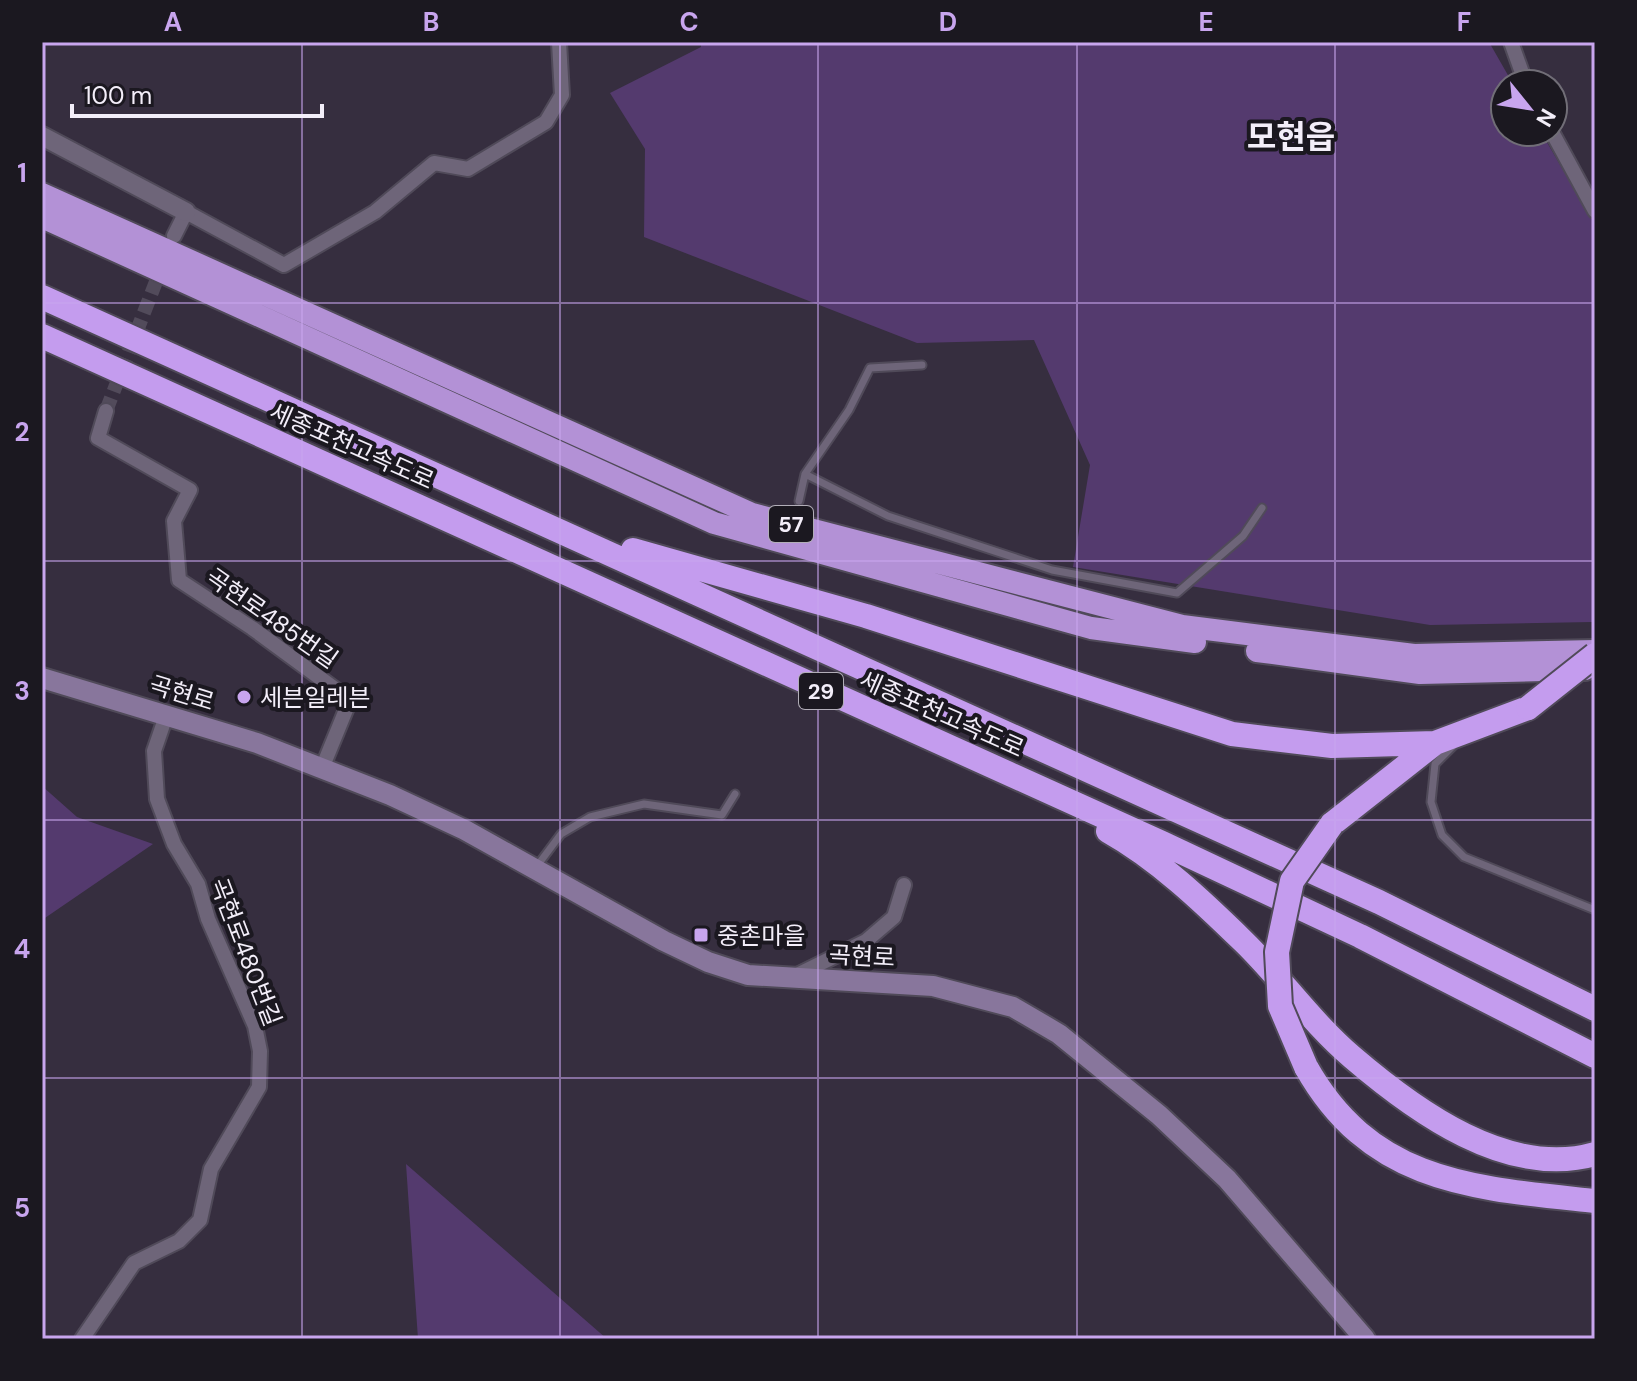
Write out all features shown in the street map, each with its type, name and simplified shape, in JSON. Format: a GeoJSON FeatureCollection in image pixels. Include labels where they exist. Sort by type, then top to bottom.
{"type":"FeatureCollection","features":[{"type":"Feature","properties":{"kind":"highway","name":"57"},"geometry":{"type":"LineString","coordinates":[[42,194],[752,514],[1182,626],[1414,655],[1595,653]]}},
{"type":"Feature","properties":{"kind":"highway","name":"57"},"geometry":{"type":"LineString","coordinates":[[42,217],[714,523],[1091,628],[1420,673],[1595,668]]}},
{"type":"Feature","properties":{"kind":"highway","name":"세종포천고속도로"},"geometry":{"type":"LineString","coordinates":[[42,297],[1379,902],[1595,1009]]}},
{"type":"Feature","properties":{"kind":"highway","name":"세종포천고속도로"},"geometry":{"type":"LineString","coordinates":[[42,336],[1360,936],[1595,1056]]}},
{"type":"Feature","properties":{"kind":"highway"},"geometry":{"type":"LineString","coordinates":[[554,528],[866,616],[1232,734],[1332,746],[1435,743]]}},
{"type":"Feature","properties":{"kind":"highway"},"geometry":{"type":"LineString","coordinates":[[1595,653],[1528,708],[1435,743],[1332,824],[1292,881],[1277,952],[1280,1006],[1306,1067],[1319,1091],[1358,1134],[1383,1153],[1414,1169],[1514,1193],[1595,1201]]}},
{"type":"Feature","properties":{"kind":"highway"},"geometry":{"type":"LineString","coordinates":[[997,769],[1116,835],[1181,884],[1244,942],[1351,1056],[1454,1132],[1518,1156],[1576,1159],[1595,1154]]}},
{"type":"Feature","properties":{"kind":"main road","name":"곡현로"},"geometry":{"type":"LineString","coordinates":[[42,678],[323,766],[465,830],[664,941],[708,962],[748,975],[933,986],[1013,1007],[1059,1034],[1159,1115],[1227,1179],[1365,1339]]}},
{"type":"Feature","properties":{"kind":"street"},"geometry":{"type":"LineString","coordinates":[[42,136],[284,265],[375,212],[434,163],[468,169],[546,122],[562,95],[559,42]]}},
{"type":"Feature","properties":{"kind":"street"},"geometry":{"type":"LineString","coordinates":[[1511,42],[1520,68]]}},
{"type":"Feature","properties":{"kind":"street"},"geometry":{"type":"LineString","coordinates":[[1561,148],[1595,211]]}},
{"type":"Feature","properties":{"kind":"street"},"geometry":{"type":"LineString","coordinates":[[174,236],[186,212]]}},
{"type":"Feature","properties":{"kind":"street","name":"곡현로485번길"},"geometry":{"type":"LineString","coordinates":[[106,411],[98,438],[190,490],[174,521],[179,580],[252,628],[350,700],[323,766]]}},
{"type":"Feature","properties":{"kind":"street","name":"곡현로480번길"},"geometry":{"type":"LineString","coordinates":[[82,1339],[134,1263],[179,1241],[200,1220],[211,1169],[259,1087],[260,1051],[255,1026],[208,919],[198,884],[174,844],[157,799],[154,751],[166,716]]}},
{"type":"Feature","properties":{"kind":"street"},"geometry":{"type":"LineString","coordinates":[[788,979],[866,941],[894,917],[904,885]]}},
{"type":"Feature","properties":{"kind":"lane"},"geometry":{"type":"LineString","coordinates":[[799,501],[805,474],[849,410],[870,368],[922,365]]}},
{"type":"Feature","properties":{"kind":"lane"},"geometry":{"type":"LineString","coordinates":[[805,474],[888,516],[1052,570],[1177,593],[1243,536],[1262,508]]}},
{"type":"Feature","properties":{"kind":"lane"},"geometry":{"type":"LineString","coordinates":[[1469,730],[1435,764],[1431,802],[1442,835],[1464,857],[1595,910]]}},
{"type":"Feature","properties":{"kind":"lane"},"geometry":{"type":"LineString","coordinates":[[536,868],[561,834],[590,817],[644,804],[722,815],[735,794]]}},
{"type":"Feature","properties":{"kind":"shaded area"},"geometry":{"type":"Polygon","coordinates":[[[701,42],[1489,42],[1504,68],[1489,68],[1489,148],[1550,148],[1595,225],[1595,618],[1592,622],[1430,625],[1073,567],[1090,465],[1034,340],[917,343],[644,237],[645,149],[610,93],[701,47],[701,42]]]}},
{"type":"Feature","properties":{"kind":"shaded area"},"geometry":{"type":"Polygon","coordinates":[[[42,786],[77,817],[153,844],[42,920],[42,786]]]}},
{"type":"Feature","properties":{"kind":"shaded area"},"geometry":{"type":"Polygon","coordinates":[[[406,1164],[607,1339],[418,1339],[406,1164]]]}},
{"type":"Feature","properties":{"kind":"tunnel"},"geometry":{"type":"LineString","coordinates":[[106,411],[162,266]]}},
{"type":"Feature","properties":{"kind":"place","name":"세븐일레븐"},"geometry":{"type":"Point","coordinates":[244,697]}},
{"type":"Feature","properties":{"kind":"place","name":"중촌마을"},"geometry":{"type":"Point","coordinates":[701,935]}},
{"type":"Feature","properties":{"kind":"district","name":"모현읍"},"geometry":{"type":"Point","coordinates":[1291,137]}}]}
